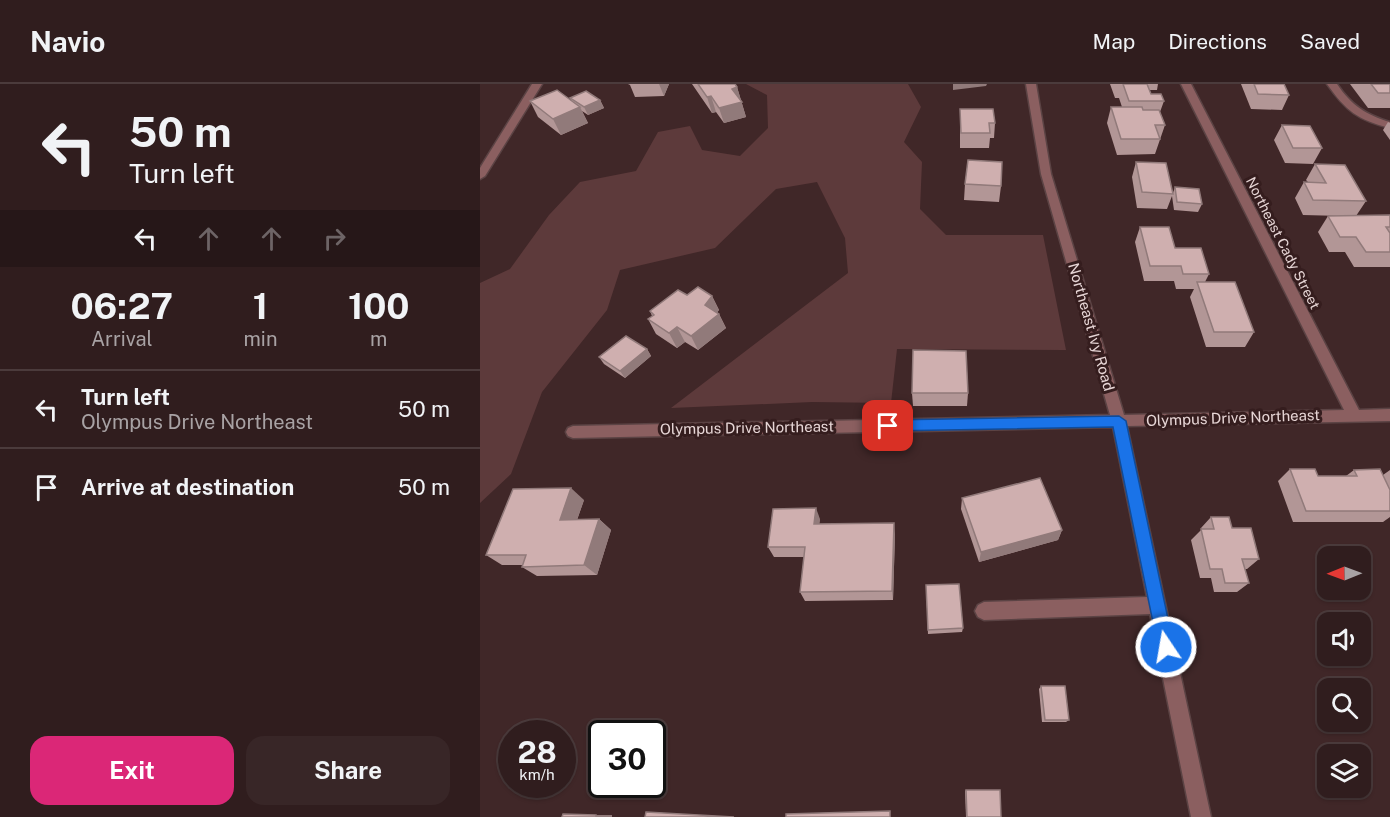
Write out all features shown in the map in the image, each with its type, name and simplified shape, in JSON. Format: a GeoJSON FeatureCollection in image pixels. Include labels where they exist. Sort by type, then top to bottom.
{"type":"FeatureCollection","features":[{"type":"Feature","properties":{"kind":"street"},"geometry":{"type":"LineString","coordinates":[[480,176],[537,84]]}},
{"type":"Feature","properties":{"kind":"street","name":"Northeast Ivy Road"},"geometry":{"type":"LineString","coordinates":[[1031,84],[1046,174],[1119,421],[1201,817]]}},
{"type":"Feature","properties":{"kind":"street","name":"Northeast Cady Street"},"geometry":{"type":"LineString","coordinates":[[1186,84],[1354,415]]}},
{"type":"Feature","properties":{"kind":"street"},"geometry":{"type":"LineString","coordinates":[[1332,84],[1351,110],[1361,116],[1390,125]]}},
{"type":"Feature","properties":{"kind":"street","name":"Olympus Drive Northeast"},"geometry":{"type":"LineString","coordinates":[[573,432],[1390,415]]}},
{"type":"Feature","properties":{"kind":"street"},"geometry":{"type":"LineString","coordinates":[[984,611],[1157,605]]}},
{"type":"Feature","properties":{"kind":"shaded area"},"geometry":{"type":"Polygon","coordinates":[[[746,84],[908,84],[921,107],[904,142],[922,162],[920,209],[946,235],[1043,235],[1066,350],[897,349],[891,403],[812,402],[671,408],[848,273],[845,238],[817,182],[776,189],[715,248],[620,270],[607,310],[542,392],[511,474],[480,503],[480,283],[510,269],[549,215],[580,182],[636,171],[658,132],[690,126],[702,150],[740,156],[768,128],[767,95],[746,84]]]}},
{"type":"Feature","properties":{"kind":"building"},"geometry":{"type":"Polygon","coordinates":[[[698,84],[735,84],[737,87],[732,89],[742,102],[719,108],[711,96],[707,97],[698,84]]]}},
{"type":"Feature","properties":{"kind":"building"},"geometry":{"type":"Polygon","coordinates":[[[1123,84],[1147,84],[1151,94],[1161,94],[1164,101],[1129,101],[1123,84]]]}},
{"type":"Feature","properties":{"kind":"building"},"geometry":{"type":"Polygon","coordinates":[[[1254,84],[1284,84],[1289,95],[1258,94],[1254,84]]]}},
{"type":"Feature","properties":{"kind":"building"},"geometry":{"type":"Polygon","coordinates":[[[1371,84],[1390,84],[1390,93],[1378,93],[1371,84]]]}},
{"type":"Feature","properties":{"kind":"building"},"geometry":{"type":"Polygon","coordinates":[[[557,90],[580,107],[553,119],[530,101],[557,90]]]}},
{"type":"Feature","properties":{"kind":"building"},"geometry":{"type":"Polygon","coordinates":[[[586,91],[600,100],[584,107],[570,98],[586,91]]]}},
{"type":"Feature","properties":{"kind":"building"},"geometry":{"type":"Polygon","coordinates":[[[1111,107],[1142,107],[1143,110],[1159,110],[1165,125],[1155,125],[1160,139],[1121,139],[1111,107]]]}},
{"type":"Feature","properties":{"kind":"building"},"geometry":{"type":"Polygon","coordinates":[[[960,109],[993,109],[995,123],[989,123],[990,133],[961,133],[960,109]]]}},
{"type":"Feature","properties":{"kind":"building"},"geometry":{"type":"Polygon","coordinates":[[[1282,125],[1310,126],[1322,148],[1293,148],[1282,125]]]}},
{"type":"Feature","properties":{"kind":"building"},"geometry":{"type":"Polygon","coordinates":[[[968,160],[1002,162],[1001,186],[965,184],[968,160]]]}},
{"type":"Feature","properties":{"kind":"building"},"geometry":{"type":"Polygon","coordinates":[[[1136,162],[1166,163],[1173,194],[1142,192],[1136,162]]]}},
{"type":"Feature","properties":{"kind":"building"},"geometry":{"type":"Polygon","coordinates":[[[1315,164],[1345,165],[1366,201],[1313,200],[1304,182],[1326,183],[1315,164]]]}},
{"type":"Feature","properties":{"kind":"building"},"geometry":{"type":"Polygon","coordinates":[[[1175,187],[1199,189],[1202,204],[1177,202],[1175,187]]]}},
{"type":"Feature","properties":{"kind":"building"},"geometry":{"type":"Polygon","coordinates":[[[1390,215],[1390,227],[1386,227],[1390,233],[1390,252],[1366,252],[1356,237],[1340,237],[1328,216],[1390,215]]]}},
{"type":"Feature","properties":{"kind":"building"},"geometry":{"type":"Polygon","coordinates":[[[1140,227],[1169,227],[1175,248],[1201,248],[1209,274],[1183,274],[1181,266],[1150,266],[1140,227]]]}},
{"type":"Feature","properties":{"kind":"building"},"geometry":{"type":"Polygon","coordinates":[[[1197,282],[1235,282],[1254,332],[1214,332],[1197,282]]]}},
{"type":"Feature","properties":{"kind":"building"},"geometry":{"type":"Polygon","coordinates":[[[698,287],[712,296],[705,305],[719,314],[691,336],[677,327],[669,333],[648,319],[654,315],[650,311],[678,290],[687,295],[698,287]]]}},
{"type":"Feature","properties":{"kind":"building"},"geometry":{"type":"Polygon","coordinates":[[[626,336],[647,349],[620,371],[599,357],[626,336]]]}},
{"type":"Feature","properties":{"kind":"building"},"geometry":{"type":"Polygon","coordinates":[[[913,350],[966,351],[968,393],[912,393],[913,350]]]}},
{"type":"Feature","properties":{"kind":"building"},"geometry":{"type":"Polygon","coordinates":[[[1290,469],[1315,469],[1318,476],[1357,476],[1354,470],[1380,469],[1390,490],[1390,511],[1306,511],[1290,469]]]}},
{"type":"Feature","properties":{"kind":"building"},"geometry":{"type":"Polygon","coordinates":[[[1040,478],[1062,530],[981,552],[962,498],[1040,478]]]}},
{"type":"Feature","properties":{"kind":"building"},"geometry":{"type":"Polygon","coordinates":[[[571,488],[560,520],[599,519],[584,565],[522,567],[526,555],[486,555],[513,489],[571,488]]]}},
{"type":"Feature","properties":{"kind":"building"},"geometry":{"type":"Polygon","coordinates":[[[816,508],[814,524],[894,523],[892,591],[800,592],[805,547],[768,547],[773,509],[816,508]]]}},
{"type":"Feature","properties":{"kind":"building"},"geometry":{"type":"Polygon","coordinates":[[[1211,517],[1229,517],[1232,528],[1251,528],[1259,559],[1242,559],[1249,583],[1225,583],[1222,569],[1210,569],[1201,529],[1214,529],[1211,517]]]}},
{"type":"Feature","properties":{"kind":"building"},"geometry":{"type":"Polygon","coordinates":[[[959,584],[963,628],[928,630],[926,585],[959,584]]]}},
{"type":"Feature","properties":{"kind":"building"},"geometry":{"type":"Polygon","coordinates":[[[1041,686],[1065,686],[1069,720],[1045,720],[1041,686]]]}},
{"type":"Feature","properties":{"kind":"building"},"geometry":{"type":"Polygon","coordinates":[[[966,790],[1000,790],[1001,817],[967,817],[966,790]]]}},
{"type":"Feature","properties":{"kind":"building"},"geometry":{"type":"Polygon","coordinates":[[[890,811],[890,817],[786,817],[786,814],[890,811]]]}},
{"type":"Feature","properties":{"kind":"building"},"geometry":{"type":"Polygon","coordinates":[[[646,812],[734,817],[645,817],[646,812]]]}},
{"type":"Feature","properties":{"kind":"building"},"geometry":{"type":"Polygon","coordinates":[[[563,814],[596,815],[596,817],[562,817],[563,814]]]}},
{"type":"Feature","properties":{"kind":"route"},"geometry":{"type":"LineString","coordinates":[[888,426],[1119,421],[1166,647]]}}]}
